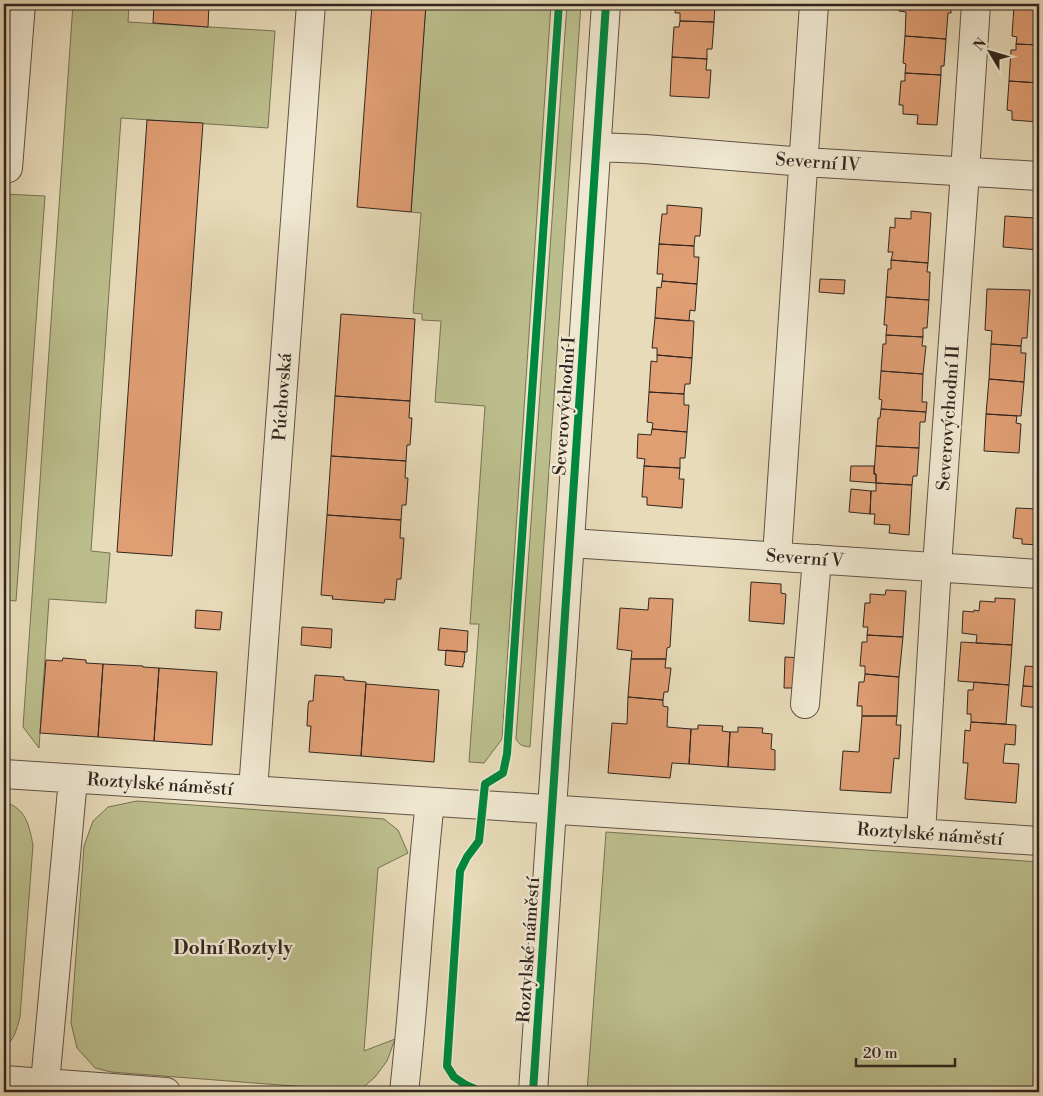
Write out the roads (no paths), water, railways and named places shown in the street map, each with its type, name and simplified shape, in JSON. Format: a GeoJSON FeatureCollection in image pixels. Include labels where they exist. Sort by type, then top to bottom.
{"type":"FeatureCollection","features":[{"type":"Feature","properties":{"kind":"street"},"geometry":{"type":"LineString","coordinates":[[8,168],[20,4]]}},
{"type":"Feature","properties":{"kind":"street","name":"Púchovská"},"geometry":{"type":"LineString","coordinates":[[253,790],[311,4]]}},
{"type":"Feature","properties":{"kind":"street","name":"Severovýchodní I"},"geometry":{"type":"LineString","coordinates":[[552,810],[606,4]]}},
{"type":"Feature","properties":{"kind":"street"},"geometry":{"type":"LineString","coordinates":[[777,556],[814,4]]}},
{"type":"Feature","properties":{"kind":"street","name":"Severovýchodní II"},"geometry":{"type":"LineString","coordinates":[[921,833],[937,566],[976,4]]}},
{"type":"Feature","properties":{"kind":"street","name":"Severní IV"},"geometry":{"type":"LineString","coordinates":[[596,147],[1039,176]]}},
{"type":"Feature","properties":{"kind":"street","name":"Severní V"},"geometry":{"type":"LineString","coordinates":[[570,543],[1039,574]]}},
{"type":"Feature","properties":{"kind":"street"},"geometry":{"type":"LineString","coordinates":[[805,704],[816,559]]}},
{"type":"Feature","properties":{"kind":"street"},"geometry":{"type":"LineString","coordinates":[[4,774],[73,779]]}},
{"type":"Feature","properties":{"kind":"street","name":"Roztylské náměstí"},"geometry":{"type":"LineString","coordinates":[[45,1083],[73,779],[1039,841]]}},
{"type":"Feature","properties":{"kind":"street"},"geometry":{"type":"LineString","coordinates":[[404,1092],[410,1043],[424,855],[430,802]]}},
{"type":"Feature","properties":{"kind":"street","name":"Roztylské náměstí"},"geometry":{"type":"LineString","coordinates":[[533,1092],[552,810]]}},
{"type":"Feature","properties":{"kind":"street"},"geometry":{"type":"LineString","coordinates":[[4,1080],[166,1092]]}},
{"type":"Feature","properties":{"kind":"district","name":"Dolní Roztyly"},"geometry":{"type":"Point","coordinates":[233,947]}}]}
